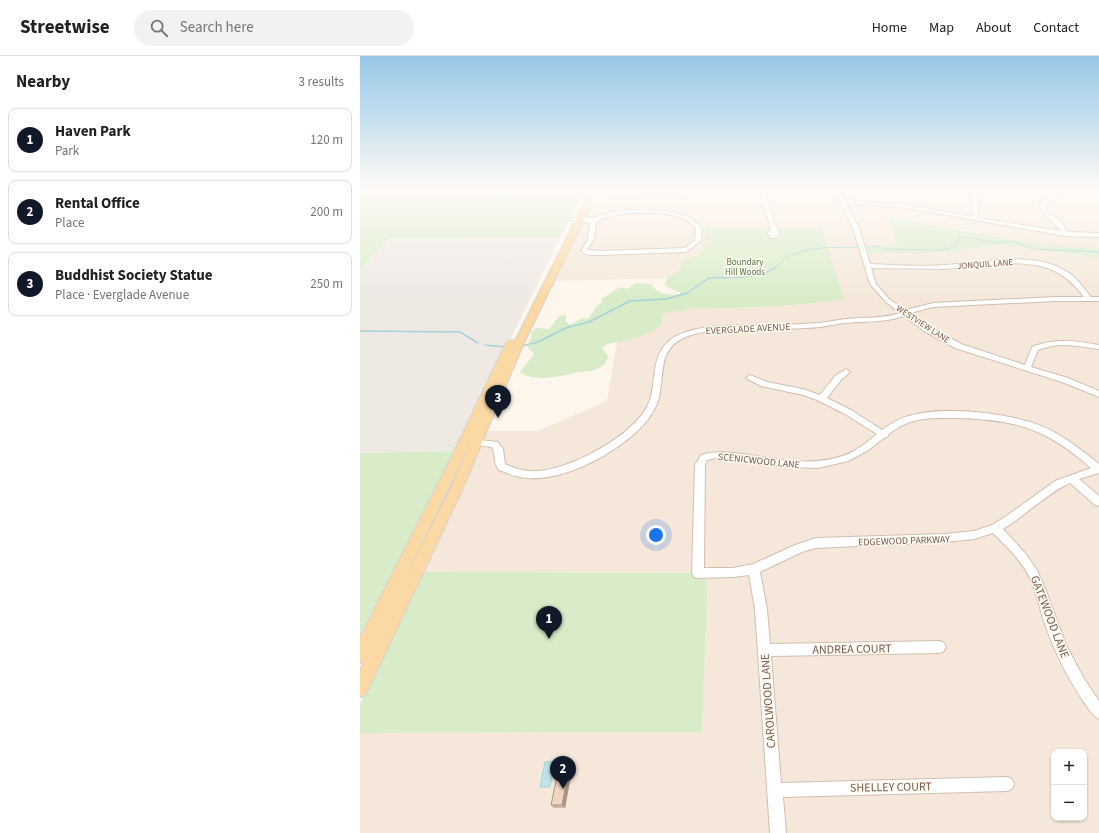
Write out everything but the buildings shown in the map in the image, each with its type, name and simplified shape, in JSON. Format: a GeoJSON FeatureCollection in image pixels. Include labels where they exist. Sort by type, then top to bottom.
{"type":"FeatureCollection","features":[{"type":"Feature","properties":{"kind":"main road"},"geometry":{"type":"LineString","coordinates":[[360,655],[471,442],[574,226]]}},
{"type":"Feature","properties":{"kind":"main road"},"geometry":{"type":"LineString","coordinates":[[360,688],[456,490],[471,442]]}},
{"type":"Feature","properties":{"kind":"street"},"geometry":{"type":"LineString","coordinates":[[593,226],[591,239],[584,251],[590,253],[641,252],[663,249],[686,250],[698,241],[700,230],[698,226]]}},
{"type":"Feature","properties":{"kind":"street","name":"WESTVIEW LANE"},"geometry":{"type":"LineString","coordinates":[[855,226],[876,288],[884,297],[932,332],[958,346],[1075,383],[1099,394]]}},
{"type":"Feature","properties":{"kind":"street"},"geometry":{"type":"LineString","coordinates":[[1017,226],[1066,234],[1099,236]]}},
{"type":"Feature","properties":{"kind":"street"},"geometry":{"type":"LineString","coordinates":[[1061,226],[1066,234]]}},
{"type":"Feature","properties":{"kind":"street","name":"JONQUIL LANE"},"geometry":{"type":"LineString","coordinates":[[868,266],[944,267],[1004,261],[1033,264],[1057,269],[1067,274],[1089,299]]}},
{"type":"Feature","properties":{"kind":"street","name":"EVERGLADE AVENUE"},"geometry":{"type":"LineString","coordinates":[[471,442],[495,444],[499,450],[499,459],[502,467],[514,474],[535,475],[561,471],[585,461],[632,430],[652,406],[662,353],[672,341],[683,336],[707,330],[811,326],[844,321],[878,320],[890,318],[920,307],[933,305],[1099,299]]}},
{"type":"Feature","properties":{"kind":"street"},"geometry":{"type":"LineString","coordinates":[[1027,368],[1035,349],[1045,344],[1063,342],[1099,347]]}},
{"type":"Feature","properties":{"kind":"street"},"geometry":{"type":"LineString","coordinates":[[822,398],[838,378],[846,372]]}},
{"type":"Feature","properties":{"kind":"street"},"geometry":{"type":"LineString","coordinates":[[750,378],[759,383],[792,389],[822,398],[884,435]]}},
{"type":"Feature","properties":{"kind":"street","name":"SCENICWOOD LANE"},"geometry":{"type":"LineString","coordinates":[[698,574],[700,466],[704,457],[713,455],[730,456],[785,464],[821,464],[855,456],[903,422],[920,416],[998,416],[1023,422],[1050,432],[1076,449],[1098,469]]}},
{"type":"Feature","properties":{"kind":"street","name":"EDGEWOOD PARKWAY"},"geometry":{"type":"LineString","coordinates":[[698,574],[754,569],[795,549],[816,543],[957,538],[974,535],[995,528],[1052,489],[1071,478],[1098,469]]}},
{"type":"Feature","properties":{"kind":"street"},"geometry":{"type":"LineString","coordinates":[[1071,478],[1099,502]]}},
{"type":"Feature","properties":{"kind":"street","name":"GATEWOOD LANE"},"geometry":{"type":"LineString","coordinates":[[995,528],[1030,567],[1039,586],[1063,652],[1086,693],[1099,712]]}},
{"type":"Feature","properties":{"kind":"street","name":"CAROLWOOD LANE"},"geometry":{"type":"LineString","coordinates":[[754,569],[761,609],[765,650],[778,833]]}},
{"type":"Feature","properties":{"kind":"street","name":"ANDREA COURT"},"geometry":{"type":"LineString","coordinates":[[765,650],[940,648]]}},
{"type":"Feature","properties":{"kind":"street","name":"SHELLEY COURT"},"geometry":{"type":"LineString","coordinates":[[775,790],[1007,784]]}},
{"type":"Feature","properties":{"kind":"shaded area"},"geometry":{"type":"Polygon","coordinates":[[[577,226],[891,226],[897,247],[865,247],[868,253],[940,253],[1003,245],[1099,258],[1099,833],[360,833],[360,733],[702,732],[708,573],[423,572],[485,431],[538,431],[607,401],[617,342],[647,334],[661,325],[663,321],[661,317],[662,314],[668,312],[697,308],[782,306],[844,300],[705,228],[705,246],[699,255],[687,259],[679,271],[667,278],[552,281],[577,226]]]}},
{"type":"Feature","properties":{"kind":"shaded area"},"geometry":{"type":"Polygon","coordinates":[[[943,226],[1099,226],[1099,249],[1073,248],[1023,241],[943,226]]]}},
{"type":"Feature","properties":{"kind":"shaded area"},"geometry":{"type":"Polygon","coordinates":[[[560,237],[456,451],[360,453],[360,269],[390,238],[560,237]]]}},
{"type":"Feature","properties":{"kind":"green space"},"geometry":{"type":"Polygon","coordinates":[[[360,226],[566,226],[560,237],[390,238],[360,269],[360,226]]]}},
{"type":"Feature","properties":{"kind":"green space"},"geometry":{"type":"Polygon","coordinates":[[[891,226],[942,226],[1019,241],[1099,249],[1099,258],[1003,245],[940,253],[868,253],[865,246],[897,247],[891,226]]]}},
{"type":"Feature","properties":{"kind":"green space","name":"Boundary Hill Woods"},"geometry":{"type":"Polygon","coordinates":[[[705,227],[821,227],[844,300],[782,306],[704,309],[695,308],[667,312],[662,314],[661,317],[663,321],[654,330],[638,337],[607,344],[602,348],[608,358],[601,367],[597,369],[548,378],[533,377],[520,372],[534,354],[527,346],[531,338],[531,332],[536,328],[549,329],[559,316],[566,315],[566,322],[570,325],[583,318],[588,319],[597,306],[602,303],[602,299],[620,287],[628,289],[635,283],[651,284],[656,290],[664,294],[680,294],[680,292],[675,291],[665,285],[667,278],[679,271],[682,263],[687,259],[699,255],[705,246],[705,227]]]}},
{"type":"Feature","properties":{"kind":"green space"},"geometry":{"type":"Polygon","coordinates":[[[456,451],[360,651],[360,453],[456,451]]]}},
{"type":"Feature","properties":{"kind":"green space"},"geometry":{"type":"Polygon","coordinates":[[[423,572],[708,573],[702,732],[360,733],[360,704],[423,572]]]}},
{"type":"Feature","properties":{"kind":"water"},"geometry":{"type":"Polygon","coordinates":[[[555,761],[550,787],[540,787],[545,762],[555,761]]]}},
{"type":"Feature","properties":{"kind":"waterway"},"geometry":{"type":"LineString","coordinates":[[865,247],[877,246],[884,249],[942,250],[948,249],[955,245],[958,240],[965,237],[991,242],[1016,242],[1032,249],[1099,252]]}},
{"type":"Feature","properties":{"kind":"waterway"},"geometry":{"type":"LineString","coordinates":[[773,269],[785,259],[802,251],[820,248],[859,247]]}},
{"type":"Feature","properties":{"kind":"waterway"},"geometry":{"type":"LineString","coordinates":[[522,346],[538,342],[566,328],[589,322],[630,301],[666,299],[687,293],[709,278],[746,277],[763,274],[773,269]]}},
{"type":"Feature","properties":{"kind":"waterway"},"geometry":{"type":"LineString","coordinates":[[360,331],[460,332],[478,343]]}},
{"type":"Feature","properties":{"kind":"waterway"},"geometry":{"type":"LineString","coordinates":[[485,345],[506,347]]}},
{"type":"Feature","properties":{"kind":"place","name":"Buddhist Society Statue"},"geometry":{"type":"Point","coordinates":[498,418]}},
{"type":"Feature","properties":{"kind":"place","name":"Haven Park"},"geometry":{"type":"Point","coordinates":[549,639]}},
{"type":"Feature","properties":{"kind":"place","name":"Rental Office"},"geometry":{"type":"Point","coordinates":[563,789]}}]}
